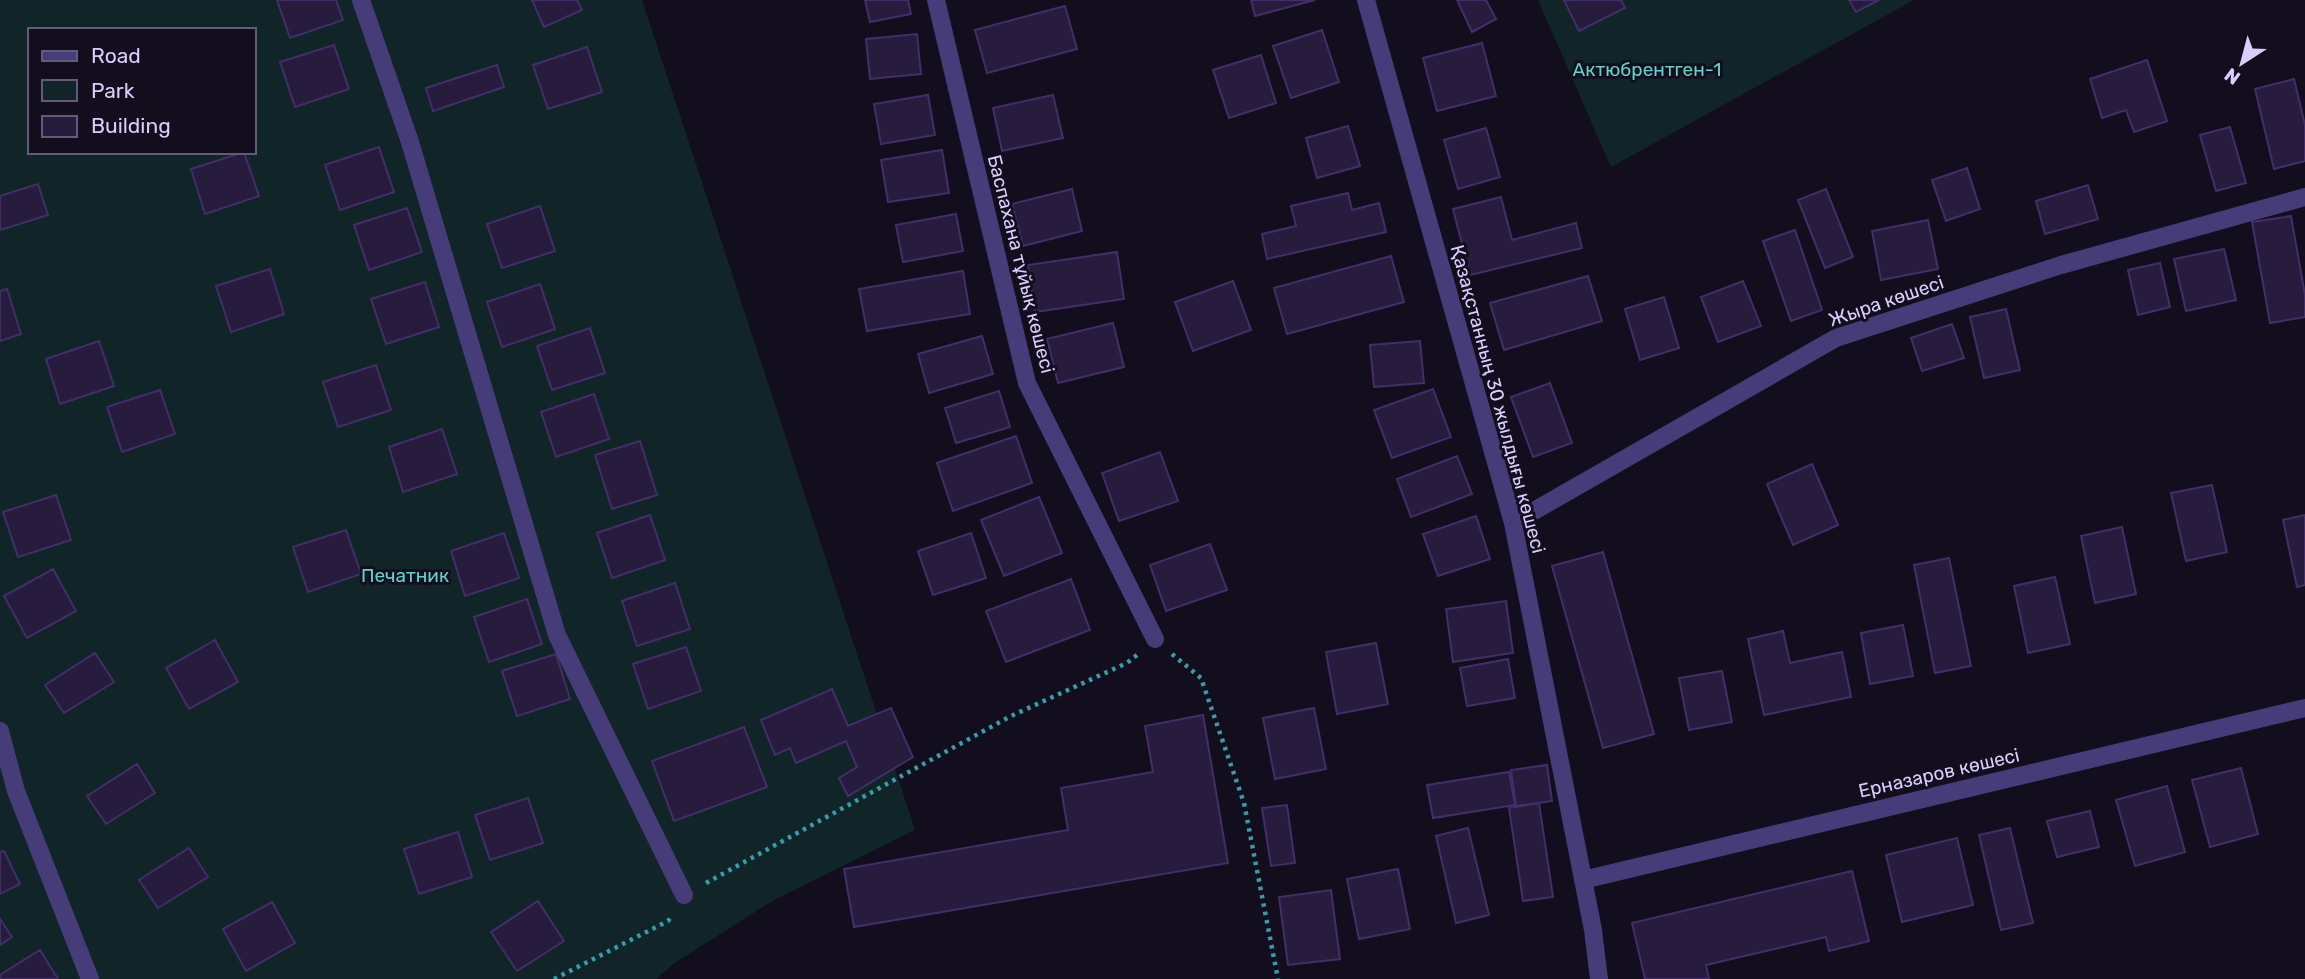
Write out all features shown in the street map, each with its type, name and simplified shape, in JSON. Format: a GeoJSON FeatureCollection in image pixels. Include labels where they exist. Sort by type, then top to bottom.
{"type":"FeatureCollection","features":[{"type":"Feature","properties":{"kind":"street"},"geometry":{"type":"LineString","coordinates":[[361,0],[410,142],[557,635],[684,895]]}},
{"type":"Feature","properties":{"kind":"street","name":"Баспахана тұйық көшесі"},"geometry":{"type":"LineString","coordinates":[[936,0],[1027,383],[1155,639]]}},
{"type":"Feature","properties":{"kind":"street","name":"Қазақстанның 30 жылдығы көшесі"},"geometry":{"type":"LineString","coordinates":[[1366,0],[1513,523],[1593,930],[1599,979]]}},
{"type":"Feature","properties":{"kind":"street","name":"Жыра көшесі"},"geometry":{"type":"LineString","coordinates":[[1513,523],[1836,338],[2061,265],[2305,197]]}},
{"type":"Feature","properties":{"kind":"street","name":"Ерназаров көшесі"},"geometry":{"type":"LineString","coordinates":[[1583,880],[2305,708]]}},
{"type":"Feature","properties":{"kind":"street"},"geometry":{"type":"LineString","coordinates":[[0,731],[16,791],[90,979]]}},
{"type":"Feature","properties":{"kind":"path"},"geometry":{"type":"LineString","coordinates":[[554,979],[668,921],[684,895],[1011,716],[1127,663],[1155,639],[1201,678],[1244,803],[1278,979]]}},
{"type":"Feature","properties":{"kind":"green space","name":"Печатник"},"geometry":{"type":"Polygon","coordinates":[[[0,0],[642,0],[915,830],[774,900],[673,964],[656,979],[0,979],[0,0]]]}},
{"type":"Feature","properties":{"kind":"green space","name":"Актюбрентген-1"},"geometry":{"type":"Polygon","coordinates":[[[1538,0],[1914,0],[1611,167],[1538,0]]]}},
{"type":"Feature","properties":{"kind":"building"},"geometry":{"type":"Polygon","coordinates":[[[277,0],[336,0],[343,20],[290,38],[277,0]]]}},
{"type":"Feature","properties":{"kind":"building"},"geometry":{"type":"Polygon","coordinates":[[[532,0],[577,0],[582,10],[544,27],[532,0]]]}},
{"type":"Feature","properties":{"kind":"building"},"geometry":{"type":"Polygon","coordinates":[[[865,0],[908,0],[911,14],[870,22],[865,0]]]}},
{"type":"Feature","properties":{"kind":"building"},"geometry":{"type":"Polygon","coordinates":[[[1251,0],[1315,0],[1255,16],[1251,0]]]}},
{"type":"Feature","properties":{"kind":"building"},"geometry":{"type":"Polygon","coordinates":[[[1457,0],[1486,0],[1496,19],[1472,32],[1457,0]]]}},
{"type":"Feature","properties":{"kind":"building"},"geometry":{"type":"Polygon","coordinates":[[[1564,0],[1621,0],[1625,8],[1579,31],[1564,0]]]}},
{"type":"Feature","properties":{"kind":"building"},"geometry":{"type":"Polygon","coordinates":[[[1849,0],[1879,0],[1856,12],[1849,0]]]}},
{"type":"Feature","properties":{"kind":"building"},"geometry":{"type":"Polygon","coordinates":[[[1065,6],[1077,49],[987,73],[975,30],[1065,6]]]}},
{"type":"Feature","properties":{"kind":"building"},"geometry":{"type":"Polygon","coordinates":[[[1322,30],[1339,82],[1291,98],[1273,46],[1322,30]]]}},
{"type":"Feature","properties":{"kind":"building"},"geometry":{"type":"Polygon","coordinates":[[[917,34],[921,74],[870,79],[866,39],[917,34]]]}},
{"type":"Feature","properties":{"kind":"building"},"geometry":{"type":"Polygon","coordinates":[[[1482,43],[1496,96],[1437,111],[1423,58],[1482,43]]]}},
{"type":"Feature","properties":{"kind":"building"},"geometry":{"type":"Polygon","coordinates":[[[334,45],[349,89],[295,107],[280,62],[334,45]]]}},
{"type":"Feature","properties":{"kind":"building"},"geometry":{"type":"Polygon","coordinates":[[[587,47],[602,92],[548,109],[533,65],[587,47]]]}},
{"type":"Feature","properties":{"kind":"building"},"geometry":{"type":"Polygon","coordinates":[[[1261,55],[1276,103],[1229,118],[1213,70],[1261,55]]]}},
{"type":"Feature","properties":{"kind":"building"},"geometry":{"type":"Polygon","coordinates":[[[2147,60],[2167,121],[2134,132],[2126,110],[2102,118],[2090,79],[2147,60]]]}},
{"type":"Feature","properties":{"kind":"building"},"geometry":{"type":"Polygon","coordinates":[[[497,65],[504,87],[433,111],[426,88],[497,65]]]}},
{"type":"Feature","properties":{"kind":"building"},"geometry":{"type":"Polygon","coordinates":[[[2294,79],[2305,125],[2305,161],[2274,169],[2255,89],[2294,79]]]}},
{"type":"Feature","properties":{"kind":"building"},"geometry":{"type":"Polygon","coordinates":[[[928,95],[935,135],[881,144],[874,104],[928,95]]]}},
{"type":"Feature","properties":{"kind":"building"},"geometry":{"type":"Polygon","coordinates":[[[1053,95],[1063,138],[1002,151],[993,108],[1053,95]]]}},
{"type":"Feature","properties":{"kind":"building"},"geometry":{"type":"Polygon","coordinates":[[[1348,126],[1360,166],[1317,178],[1306,138],[1348,126]]]}},
{"type":"Feature","properties":{"kind":"building"},"geometry":{"type":"Polygon","coordinates":[[[2230,127],[2246,183],[2216,191],[2200,135],[2230,127]]]}},
{"type":"Feature","properties":{"kind":"building"},"geometry":{"type":"Polygon","coordinates":[[[1486,128],[1500,177],[1458,189],[1444,140],[1486,128]]]}},
{"type":"Feature","properties":{"kind":"building"},"geometry":{"type":"Polygon","coordinates":[[[379,147],[394,192],[340,210],[325,165],[379,147]]]}},
{"type":"Feature","properties":{"kind":"building"},"geometry":{"type":"Polygon","coordinates":[[[942,150],[949,193],[888,202],[881,160],[942,150]]]}},
{"type":"Feature","properties":{"kind":"building"},"geometry":{"type":"Polygon","coordinates":[[[245,154],[259,196],[205,214],[191,169],[245,154]]]}},
{"type":"Feature","properties":{"kind":"building"},"geometry":{"type":"Polygon","coordinates":[[[1967,168],[1980,209],[1946,221],[1932,180],[1967,168]]]}},
{"type":"Feature","properties":{"kind":"building"},"geometry":{"type":"Polygon","coordinates":[[[38,184],[48,215],[0,230],[0,196],[38,184]]]}},
{"type":"Feature","properties":{"kind":"building"},"geometry":{"type":"Polygon","coordinates":[[[2088,185],[2098,219],[2045,234],[2036,201],[2088,185]]]}},
{"type":"Feature","properties":{"kind":"building"},"geometry":{"type":"Polygon","coordinates":[[[1072,189],[1082,231],[1023,246],[1012,204],[1072,189]]]}},
{"type":"Feature","properties":{"kind":"building"},"geometry":{"type":"Polygon","coordinates":[[[1826,189],[1853,257],[1825,268],[1798,200],[1826,189]]]}},
{"type":"Feature","properties":{"kind":"building"},"geometry":{"type":"Polygon","coordinates":[[[1348,193],[1352,210],[1379,203],[1386,232],[1267,259],[1262,234],[1296,226],[1291,206],[1348,193]]]}},
{"type":"Feature","properties":{"kind":"building"},"geometry":{"type":"Polygon","coordinates":[[[1501,197],[1512,240],[1576,223],[1582,248],[1470,275],[1453,209],[1501,197]]]}},
{"type":"Feature","properties":{"kind":"building"},"geometry":{"type":"Polygon","coordinates":[[[540,206],[555,251],[502,268],[487,224],[540,206]]]}},
{"type":"Feature","properties":{"kind":"building"},"geometry":{"type":"Polygon","coordinates":[[[407,208],[422,252],[369,270],[354,225],[407,208]]]}},
{"type":"Feature","properties":{"kind":"building"},"geometry":{"type":"Polygon","coordinates":[[[956,214],[963,251],[903,262],[896,225],[956,214]]]}},
{"type":"Feature","properties":{"kind":"building"},"geometry":{"type":"Polygon","coordinates":[[[2291,216],[2305,295],[2305,317],[2270,323],[2252,222],[2291,216]]]}},
{"type":"Feature","properties":{"kind":"building"},"geometry":{"type":"Polygon","coordinates":[[[1928,220],[1938,269],[1881,280],[1872,231],[1928,220]]]}},
{"type":"Feature","properties":{"kind":"building"},"geometry":{"type":"Polygon","coordinates":[[[1795,230],[1822,310],[1791,321],[1763,241],[1795,230]]]}},
{"type":"Feature","properties":{"kind":"building"},"geometry":{"type":"Polygon","coordinates":[[[2224,249],[2236,300],[2186,311],[2174,259],[2224,249]]]}},
{"type":"Feature","properties":{"kind":"building"},"geometry":{"type":"Polygon","coordinates":[[[1117,252],[1124,299],[1035,312],[1028,265],[1117,252]]]}},
{"type":"Feature","properties":{"kind":"building"},"geometry":{"type":"Polygon","coordinates":[[[1391,256],[1404,302],[1287,334],[1274,288],[1391,256]]]}},
{"type":"Feature","properties":{"kind":"building"},"geometry":{"type":"Polygon","coordinates":[[[2160,263],[2170,307],[2138,315],[2128,270],[2160,263]]]}},
{"type":"Feature","properties":{"kind":"building"},"geometry":{"type":"Polygon","coordinates":[[[270,269],[284,314],[231,332],[216,286],[270,269]]]}},
{"type":"Feature","properties":{"kind":"building"},"geometry":{"type":"Polygon","coordinates":[[[963,271],[970,314],[867,331],[859,289],[963,271]]]}},
{"type":"Feature","properties":{"kind":"building"},"geometry":{"type":"Polygon","coordinates":[[[1588,276],[1602,321],[1504,350],[1490,303],[1588,276]]]}},
{"type":"Feature","properties":{"kind":"building"},"geometry":{"type":"Polygon","coordinates":[[[1233,281],[1251,330],[1193,351],[1175,302],[1233,281]]]}},
{"type":"Feature","properties":{"kind":"building"},"geometry":{"type":"Polygon","coordinates":[[[1743,281],[1761,326],[1718,342],[1701,297],[1743,281]]]}},
{"type":"Feature","properties":{"kind":"building"},"geometry":{"type":"Polygon","coordinates":[[[425,282],[439,327],[386,344],[371,299],[425,282]]]}},
{"type":"Feature","properties":{"kind":"building"},"geometry":{"type":"Polygon","coordinates":[[[540,284],[555,329],[502,347],[487,302],[540,284]]]}},
{"type":"Feature","properties":{"kind":"building"},"geometry":{"type":"Polygon","coordinates":[[[7,289],[21,334],[0,341],[0,291],[7,289]]]}},
{"type":"Feature","properties":{"kind":"building"},"geometry":{"type":"Polygon","coordinates":[[[1664,297],[1679,348],[1640,360],[1625,309],[1664,297]]]}},
{"type":"Feature","properties":{"kind":"building"},"geometry":{"type":"Polygon","coordinates":[[[2006,309],[2020,370],[1984,378],[1970,317],[2006,309]]]}},
{"type":"Feature","properties":{"kind":"building"},"geometry":{"type":"Polygon","coordinates":[[[1113,323],[1124,367],[1058,383],[1047,339],[1113,323]]]}},
{"type":"Feature","properties":{"kind":"building"},"geometry":{"type":"Polygon","coordinates":[[[1952,324],[1964,358],[1922,371],[1911,338],[1952,324]]]}},
{"type":"Feature","properties":{"kind":"building"},"geometry":{"type":"Polygon","coordinates":[[[590,328],[605,373],[552,390],[537,346],[590,328]]]}},
{"type":"Feature","properties":{"kind":"building"},"geometry":{"type":"Polygon","coordinates":[[[982,336],[993,374],[929,393],[918,354],[982,336]]]}},
{"type":"Feature","properties":{"kind":"building"},"geometry":{"type":"Polygon","coordinates":[[[99,341],[114,386],[60,404],[46,359],[99,341]]]}},
{"type":"Feature","properties":{"kind":"building"},"geometry":{"type":"Polygon","coordinates":[[[1420,341],[1424,383],[1374,387],[1370,345],[1420,341]]]}},
{"type":"Feature","properties":{"kind":"building"},"geometry":{"type":"Polygon","coordinates":[[[376,365],[391,410],[338,427],[323,382],[376,365]]]}},
{"type":"Feature","properties":{"kind":"building"},"geometry":{"type":"Polygon","coordinates":[[[1550,383],[1572,443],[1533,457],[1511,397],[1550,383]]]}},
{"type":"Feature","properties":{"kind":"building"},"geometry":{"type":"Polygon","coordinates":[[[1433,389],[1451,437],[1392,458],[1374,410],[1433,389]]]}},
{"type":"Feature","properties":{"kind":"building"},"geometry":{"type":"Polygon","coordinates":[[[160,390],[175,434],[122,452],[107,407],[160,390]]]}},
{"type":"Feature","properties":{"kind":"building"},"geometry":{"type":"Polygon","coordinates":[[[999,391],[1010,427],[956,443],[945,408],[999,391]]]}},
{"type":"Feature","properties":{"kind":"building"},"geometry":{"type":"Polygon","coordinates":[[[594,394],[609,439],[556,457],[541,412],[594,394]]]}},
{"type":"Feature","properties":{"kind":"building"},"geometry":{"type":"Polygon","coordinates":[[[442,429],[457,474],[403,492],[389,447],[442,429]]]}},
{"type":"Feature","properties":{"kind":"building"},"geometry":{"type":"Polygon","coordinates":[[[1016,436],[1032,483],[953,511],[937,463],[1016,436]]]}},
{"type":"Feature","properties":{"kind":"building"},"geometry":{"type":"Polygon","coordinates":[[[640,441],[657,495],[612,509],[595,455],[640,441]]]}},
{"type":"Feature","properties":{"kind":"building"},"geometry":{"type":"Polygon","coordinates":[[[1160,452],[1178,501],[1119,521],[1102,473],[1160,452]]]}},
{"type":"Feature","properties":{"kind":"building"},"geometry":{"type":"Polygon","coordinates":[[[1457,456],[1472,494],[1411,517],[1397,479],[1457,456]]]}},
{"type":"Feature","properties":{"kind":"building"},"geometry":{"type":"Polygon","coordinates":[[[1812,464],[1838,525],[1793,545],[1767,484],[1812,464]]]}},
{"type":"Feature","properties":{"kind":"building"},"geometry":{"type":"Polygon","coordinates":[[[2212,485],[2227,552],[2186,561],[2171,493],[2212,485]]]}},
{"type":"Feature","properties":{"kind":"building"},"geometry":{"type":"Polygon","coordinates":[[[56,495],[71,540],[18,557],[3,512],[56,495]]]}},
{"type":"Feature","properties":{"kind":"building"},"geometry":{"type":"Polygon","coordinates":[[[1039,497],[1062,553],[1004,576],[981,520],[1039,497]]]}},
{"type":"Feature","properties":{"kind":"building"},"geometry":{"type":"Polygon","coordinates":[[[650,515],[665,560],[612,578],[597,533],[650,515]]]}},
{"type":"Feature","properties":{"kind":"building"},"geometry":{"type":"Polygon","coordinates":[[[2305,515],[2305,585],[2297,587],[2283,520],[2305,515]]]}},
{"type":"Feature","properties":{"kind":"building"},"geometry":{"type":"Polygon","coordinates":[[[1476,516],[1490,559],[1438,576],[1423,534],[1476,516]]]}},
{"type":"Feature","properties":{"kind":"building"},"geometry":{"type":"Polygon","coordinates":[[[2122,527],[2136,594],[2095,603],[2081,536],[2122,527]]]}},
{"type":"Feature","properties":{"kind":"building"},"geometry":{"type":"Polygon","coordinates":[[[346,530],[361,574],[308,592],[293,547],[346,530]]]}},
{"type":"Feature","properties":{"kind":"building"},"geometry":{"type":"Polygon","coordinates":[[[504,533],[519,578],[465,596],[451,551],[504,533]]]}},
{"type":"Feature","properties":{"kind":"building"},"geometry":{"type":"Polygon","coordinates":[[[971,533],[986,578],[933,595],[918,551],[971,533]]]}},
{"type":"Feature","properties":{"kind":"building"},"geometry":{"type":"Polygon","coordinates":[[[1210,544],[1227,590],[1166,611],[1150,565],[1210,544]]]}},
{"type":"Feature","properties":{"kind":"building"},"geometry":{"type":"Polygon","coordinates":[[[1603,552],[1654,734],[1603,748],[1552,566],[1603,552]]]}},
{"type":"Feature","properties":{"kind":"building"},"geometry":{"type":"Polygon","coordinates":[[[1949,558],[1971,666],[1935,673],[1914,565],[1949,558]]]}},
{"type":"Feature","properties":{"kind":"building"},"geometry":{"type":"Polygon","coordinates":[[[53,569],[76,611],[27,638],[4,596],[53,569]]]}},
{"type":"Feature","properties":{"kind":"building"},"geometry":{"type":"Polygon","coordinates":[[[2055,577],[2070,644],[2028,653],[2014,586],[2055,577]]]}},
{"type":"Feature","properties":{"kind":"building"},"geometry":{"type":"Polygon","coordinates":[[[1071,579],[1090,630],[1006,662],[986,611],[1071,579]]]}},
{"type":"Feature","properties":{"kind":"building"},"geometry":{"type":"Polygon","coordinates":[[[675,583],[690,629],[637,646],[622,601],[675,583]]]}},
{"type":"Feature","properties":{"kind":"building"},"geometry":{"type":"Polygon","coordinates":[[[527,599],[542,644],[489,662],[474,617],[527,599]]]}},
{"type":"Feature","properties":{"kind":"building"},"geometry":{"type":"Polygon","coordinates":[[[1506,601],[1513,653],[1453,662],[1446,609],[1506,601]]]}},
{"type":"Feature","properties":{"kind":"building"},"geometry":{"type":"Polygon","coordinates":[[[1903,625],[1913,676],[1870,684],[1861,633],[1903,625]]]}},
{"type":"Feature","properties":{"kind":"building"},"geometry":{"type":"Polygon","coordinates":[[[1783,631],[1790,663],[1842,652],[1851,697],[1764,715],[1748,639],[1783,631]]]}},
{"type":"Feature","properties":{"kind":"building"},"geometry":{"type":"Polygon","coordinates":[[[215,640],[238,682],[189,709],[166,668],[215,640]]]}},
{"type":"Feature","properties":{"kind":"building"},"geometry":{"type":"Polygon","coordinates":[[[1376,643],[1388,704],[1337,714],[1326,652],[1376,643]]]}},
{"type":"Feature","properties":{"kind":"building"},"geometry":{"type":"Polygon","coordinates":[[[686,647],[701,691],[648,709],[633,664],[686,647]]]}},
{"type":"Feature","properties":{"kind":"building"},"geometry":{"type":"Polygon","coordinates":[[[95,653],[114,682],[64,713],[45,685],[95,653]]]}},
{"type":"Feature","properties":{"kind":"building"},"geometry":{"type":"Polygon","coordinates":[[[556,654],[570,699],[517,716],[502,671],[556,654]]]}},
{"type":"Feature","properties":{"kind":"building"},"geometry":{"type":"Polygon","coordinates":[[[1508,659],[1515,698],[1467,706],[1460,668],[1508,659]]]}},
{"type":"Feature","properties":{"kind":"building"},"geometry":{"type":"Polygon","coordinates":[[[1722,671],[1732,722],[1689,730],[1679,678],[1722,671]]]}},
{"type":"Feature","properties":{"kind":"building"},"geometry":{"type":"Polygon","coordinates":[[[832,689],[848,726],[891,708],[913,757],[848,796],[839,778],[857,767],[846,741],[796,763],[790,748],[775,755],[761,720],[832,689]]]}},
{"type":"Feature","properties":{"kind":"building"},"geometry":{"type":"Polygon","coordinates":[[[1314,708],[1326,769],[1275,779],[1263,718],[1314,708]]]}},
{"type":"Feature","properties":{"kind":"building"},"geometry":{"type":"Polygon","coordinates":[[[1203,715],[1228,863],[854,927],[844,869],[1068,830],[1061,788],[1153,772],[1145,726],[1203,715]]]}},
{"type":"Feature","properties":{"kind":"building"},"geometry":{"type":"Polygon","coordinates":[[[744,727],[767,787],[674,821],[652,761],[744,727]]]}},
{"type":"Feature","properties":{"kind":"building"},"geometry":{"type":"Polygon","coordinates":[[[137,764],[155,793],[106,824],[87,796],[137,764]]]}},
{"type":"Feature","properties":{"kind":"building"},"geometry":{"type":"Polygon","coordinates":[[[1547,765],[1552,801],[1516,806],[1511,770],[1547,765]]]}},
{"type":"Feature","properties":{"kind":"building"},"geometry":{"type":"Polygon","coordinates":[[[2241,768],[2258,834],[2210,847],[2192,780],[2241,768]]]}},
{"type":"Feature","properties":{"kind":"building"},"geometry":{"type":"Polygon","coordinates":[[[1509,772],[1515,805],[1433,818],[1427,785],[1509,772]]]}},
{"type":"Feature","properties":{"kind":"building"},"geometry":{"type":"Polygon","coordinates":[[[2167,786],[2185,852],[2135,866],[2116,800],[2167,786]]]}},
{"type":"Feature","properties":{"kind":"building"},"geometry":{"type":"Polygon","coordinates":[[[528,798],[543,843],[490,860],[475,815],[528,798]]]}},
{"type":"Feature","properties":{"kind":"building"},"geometry":{"type":"Polygon","coordinates":[[[1539,803],[1553,897],[1523,901],[1509,808],[1539,803]]]}},
{"type":"Feature","properties":{"kind":"building"},"geometry":{"type":"Polygon","coordinates":[[[1287,805],[1295,863],[1271,866],[1262,808],[1287,805]]]}},
{"type":"Feature","properties":{"kind":"building"},"geometry":{"type":"Polygon","coordinates":[[[2090,811],[2099,847],[2057,857],[2047,821],[2090,811]]]}},
{"type":"Feature","properties":{"kind":"building"},"geometry":{"type":"Polygon","coordinates":[[[1468,828],[1489,915],[1456,923],[1436,836],[1468,828]]]}},
{"type":"Feature","properties":{"kind":"building"},"geometry":{"type":"Polygon","coordinates":[[[2010,828],[2033,923],[2001,930],[1979,835],[2010,828]]]}},
{"type":"Feature","properties":{"kind":"building"},"geometry":{"type":"Polygon","coordinates":[[[458,832],[472,877],[419,894],[404,849],[458,832]]]}},
{"type":"Feature","properties":{"kind":"building"},"geometry":{"type":"Polygon","coordinates":[[[1957,838],[1973,905],[1902,922],[1886,855],[1957,838]]]}},
{"type":"Feature","properties":{"kind":"building"},"geometry":{"type":"Polygon","coordinates":[[[189,848],[208,877],[158,908],[139,880],[189,848]]]}},
{"type":"Feature","properties":{"kind":"building"},"geometry":{"type":"Polygon","coordinates":[[[4,851],[20,884],[0,894],[0,852],[4,851]]]}},
{"type":"Feature","properties":{"kind":"building"},"geometry":{"type":"Polygon","coordinates":[[[1398,869],[1410,929],[1359,939],[1347,879],[1398,869]]]}},
{"type":"Feature","properties":{"kind":"building"},"geometry":{"type":"Polygon","coordinates":[[[1852,871],[1869,941],[1829,951],[1826,937],[1706,965],[1709,979],[1645,979],[1632,923],[1852,871]]]}},
{"type":"Feature","properties":{"kind":"building"},"geometry":{"type":"Polygon","coordinates":[[[1331,890],[1340,959],[1288,965],[1279,897],[1331,890]]]}},
{"type":"Feature","properties":{"kind":"building"},"geometry":{"type":"Polygon","coordinates":[[[538,901],[564,941],[517,971],[491,932],[538,901]]]}},
{"type":"Feature","properties":{"kind":"building"},"geometry":{"type":"Polygon","coordinates":[[[272,902],[295,943],[246,971],[223,929],[272,902]]]}},
{"type":"Feature","properties":{"kind":"building"},"geometry":{"type":"Polygon","coordinates":[[[0,919],[12,937],[0,945],[0,919]]]}},
{"type":"Feature","properties":{"kind":"building"},"geometry":{"type":"Polygon","coordinates":[[[40,950],[58,979],[0,979],[0,975],[40,950]]]}}]}
